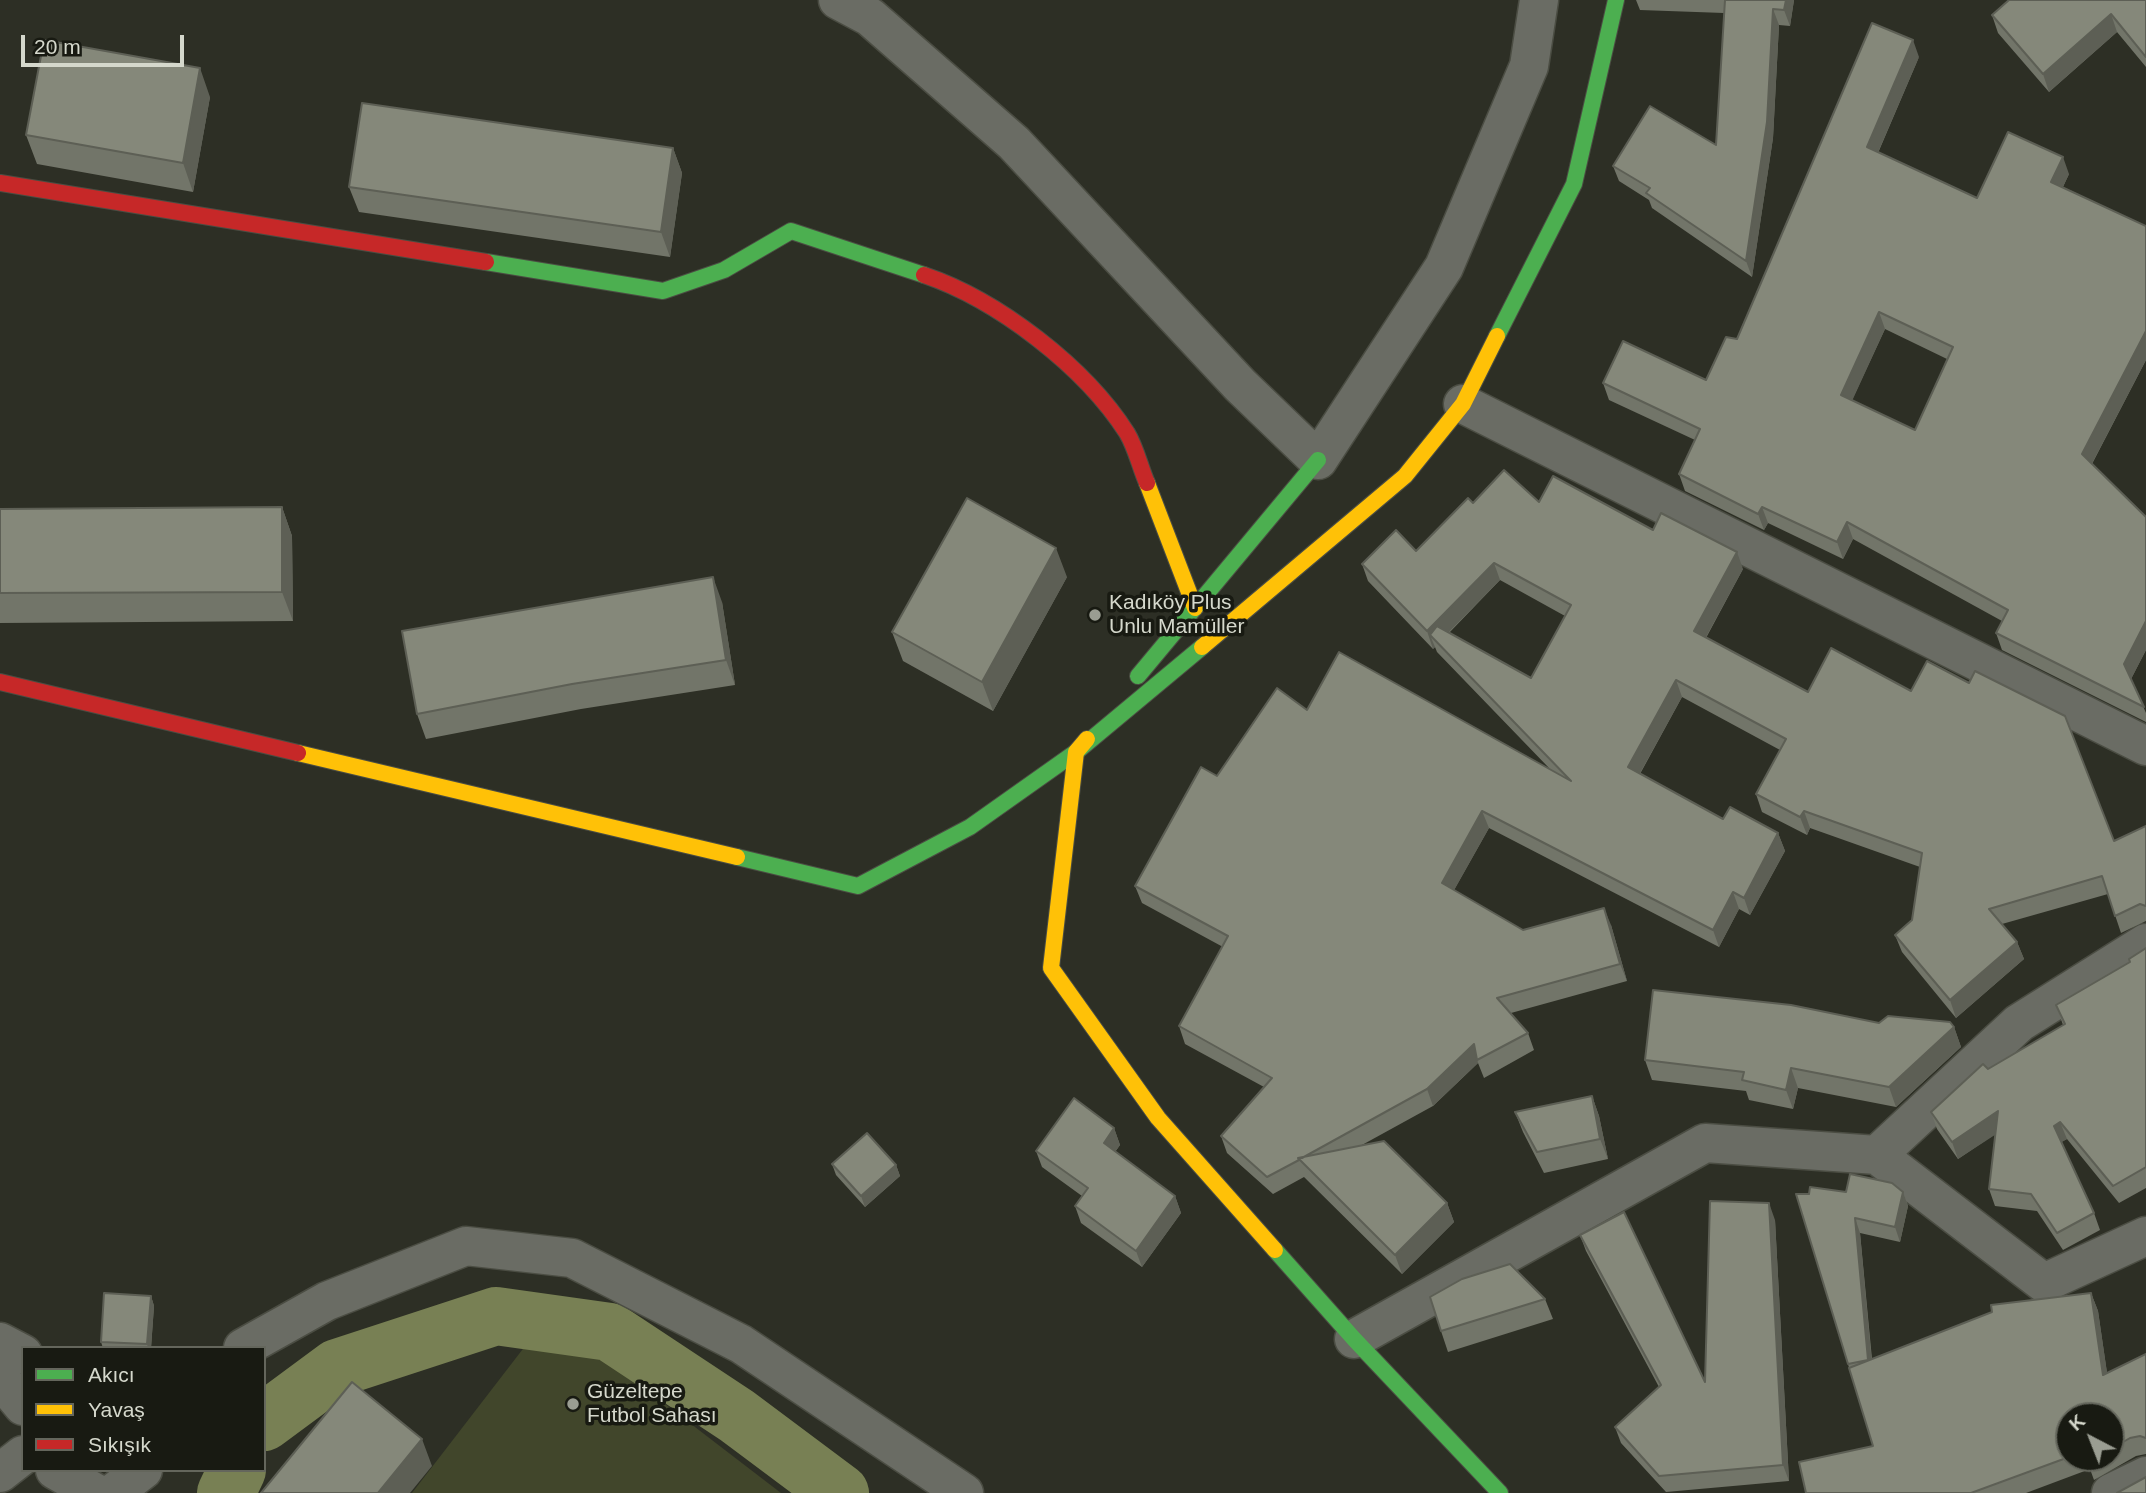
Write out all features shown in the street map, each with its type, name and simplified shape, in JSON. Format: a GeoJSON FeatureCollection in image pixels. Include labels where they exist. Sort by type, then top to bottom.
{"type":"FeatureCollection","features":[{"type":"Feature","properties":{"kind":"street"},"geometry":{"type":"LineString","coordinates":[[1500,1493],[1354,1339],[1158,1118],[1051,968],[1076,751],[1318,460],[1444,267],[1529,66],[1539,0]]}},
{"type":"Feature","properties":{"kind":"street"},"geometry":{"type":"LineString","coordinates":[[0,682],[858,886],[970,827],[1076,751],[1405,476],[1463,404],[1574,184],[1616,0]]}},
{"type":"Feature","properties":{"kind":"street"},"geometry":{"type":"LineString","coordinates":[[862,6],[1014,143],[1240,385],[1318,460]]}},
{"type":"Feature","properties":{"kind":"street"},"geometry":{"type":"LineString","coordinates":[[0,183],[663,291],[724,270],[791,230],[945,282],[1015,323],[1086,380],[1128,435],[1195,608]]}},
{"type":"Feature","properties":{"kind":"street"},"geometry":{"type":"LineString","coordinates":[[1463,404],[2146,746]]}},
{"type":"Feature","properties":{"kind":"street"},"geometry":{"type":"LineString","coordinates":[[1877,1154],[2019,1023],[2146,943]]}},
{"type":"Feature","properties":{"kind":"street"},"geometry":{"type":"LineString","coordinates":[[1354,1339],[1705,1143],[1877,1154],[2044,1283],[2146,1236]]}},
{"type":"Feature","properties":{"kind":"street"},"geometry":{"type":"LineString","coordinates":[[247,1346],[327,1301],[466,1247],[572,1258],[741,1344],[964,1493]]}},
{"type":"Feature","properties":{"kind":"street"},"geometry":{"type":"LineString","coordinates":[[0,1342],[21,1353]]}},
{"type":"Feature","properties":{"kind":"street"},"geometry":{"type":"LineString","coordinates":[[0,1378],[21,1404]]}},
{"type":"Feature","properties":{"kind":"street"},"geometry":{"type":"LineString","coordinates":[[0,1473],[21,1457]]}},
{"type":"Feature","properties":{"kind":"street"},"geometry":{"type":"LineString","coordinates":[[59,1472],[96,1493]]}},
{"type":"Feature","properties":{"kind":"street"},"geometry":{"type":"LineString","coordinates":[[2111,1493],[2146,1476]]}},
{"type":"Feature","properties":{"kind":"green space","name":"Güzeltepe Futbol Sahası"},"geometry":{"type":"Polygon","coordinates":[[[549,1315],[781,1493],[412,1493],[549,1315]]]}},
{"type":"Feature","properties":{"kind":"building"},"geometry":{"type":"Polygon","coordinates":[[[1725,0],[1786,0],[1784,10],[1773,9],[1767,122],[1746,261],[1646,193],[1650,188],[1613,166],[1650,106],[1716,145],[1725,0]]]}},
{"type":"Feature","properties":{"kind":"building"},"geometry":{"type":"Polygon","coordinates":[[[2009,0],[2146,0],[2146,57],[2111,14],[2043,74],[1992,15],[2009,0]]]}},
{"type":"Feature","properties":{"kind":"building"},"geometry":{"type":"Polygon","coordinates":[[[1872,23],[1913,40],[1867,147],[1977,198],[2008,132],[2063,157],[2051,182],[2146,226],[2146,331],[2082,454],[2146,517],[2146,621],[2124,664],[2144,707],[1996,633],[2008,610],[1847,522],[1837,542],[1762,507],[1758,514],[1679,474],[1700,429],[1603,383],[1623,341],[1706,380],[1726,337],[1737,339],[1872,23]],[[1879,312],[1841,395],[1915,430],[1953,347],[1879,312]]]}},
{"type":"Feature","properties":{"kind":"building"},"geometry":{"type":"Polygon","coordinates":[[[44,40],[200,68],[183,163],[26,135],[44,40]]]}},
{"type":"Feature","properties":{"kind":"building"},"geometry":{"type":"Polygon","coordinates":[[[362,103],[673,148],[661,232],[349,187],[362,103]]]}},
{"type":"Feature","properties":{"kind":"building"},"geometry":{"type":"Polygon","coordinates":[[[1504,470],[1539,502],[1553,476],[1653,530],[1661,513],[1737,552],[1694,631],[1808,692],[1831,648],[1911,691],[1927,661],[1969,683],[1975,671],[2065,716],[2114,841],[2146,826],[2146,906],[2140,904],[2115,916],[2102,876],[1989,909],[2017,942],[1950,1000],[1895,935],[1912,920],[1922,853],[1804,811],[1800,817],[1756,794],[1786,739],[1676,680],[1628,767],[1723,819],[1730,807],[1778,833],[1744,898],[1733,892],[1713,930],[1482,811],[1442,883],[1523,930],[1604,908],[1620,964],[1497,998],[1528,1033],[1477,1060],[1474,1044],[1427,1089],[1267,1177],[1221,1136],[1272,1078],[1179,1026],[1228,936],[1135,886],[1201,767],[1217,776],[1277,688],[1307,710],[1339,652],[1571,781],[1430,635],[1437,626],[1531,678],[1571,605],[1494,563],[1427,631],[1362,564],[1396,530],[1416,551],[1468,498],[1473,503],[1504,470]]]}},
{"type":"Feature","properties":{"kind":"building"},"geometry":{"type":"Polygon","coordinates":[[[967,498],[1056,548],[982,682],[892,632],[967,498]]]}},
{"type":"Feature","properties":{"kind":"building"},"geometry":{"type":"Polygon","coordinates":[[[282,507],[282,592],[0,593],[0,509],[282,507]]]}},
{"type":"Feature","properties":{"kind":"building"},"geometry":{"type":"Polygon","coordinates":[[[713,577],[726,660],[572,684],[417,714],[402,631],[713,577]]]}},
{"type":"Feature","properties":{"kind":"building"},"geometry":{"type":"Polygon","coordinates":[[[2146,948],[2146,1167],[2113,1186],[2060,1122],[2054,1126],[2094,1213],[2057,1233],[2031,1194],[1989,1189],[1998,1111],[1952,1142],[1931,1112],[1983,1064],[1988,1069],[2065,1024],[2056,1005],[2130,962],[2129,959],[2146,948]]]}},
{"type":"Feature","properties":{"kind":"building"},"geometry":{"type":"Polygon","coordinates":[[[1653,990],[1791,1005],[1879,1023],[1888,1016],[1950,1022],[1954,1027],[1889,1087],[1791,1068],[1786,1090],[1742,1080],[1744,1072],[1645,1060],[1653,990]]]}},
{"type":"Feature","properties":{"kind":"building"},"geometry":{"type":"Polygon","coordinates":[[[1592,1096],[1600,1139],[1537,1152],[1515,1112],[1592,1096]]]}},
{"type":"Feature","properties":{"kind":"building"},"geometry":{"type":"Polygon","coordinates":[[[1074,1098],[1114,1128],[1104,1143],[1175,1196],[1136,1251],[1075,1206],[1088,1188],[1036,1151],[1074,1098]]]}},
{"type":"Feature","properties":{"kind":"building"},"geometry":{"type":"Polygon","coordinates":[[[867,1133],[896,1165],[861,1196],[832,1164],[867,1133]]]}},
{"type":"Feature","properties":{"kind":"building"},"geometry":{"type":"Polygon","coordinates":[[[1384,1141],[1447,1203],[1395,1255],[1298,1158],[1384,1141]]]}},
{"type":"Feature","properties":{"kind":"building"},"geometry":{"type":"Polygon","coordinates":[[[1850,1174],[1892,1183],[1903,1192],[1895,1227],[1855,1218],[1868,1360],[1848,1364],[1796,1194],[1809,1194],[1810,1187],[1846,1192],[1850,1174]]]}},
{"type":"Feature","properties":{"kind":"building"},"geometry":{"type":"Polygon","coordinates":[[[1710,1201],[1769,1203],[1783,1465],[1659,1476],[1615,1427],[1661,1385],[1580,1235],[1624,1212],[1705,1382],[1710,1201]]]}},
{"type":"Feature","properties":{"kind":"building"},"geometry":{"type":"Polygon","coordinates":[[[1510,1264],[1545,1299],[1441,1331],[1430,1297],[1462,1279],[1510,1264]]]}},
{"type":"Feature","properties":{"kind":"building"},"geometry":{"type":"Polygon","coordinates":[[[104,1293],[151,1296],[147,1344],[101,1342],[104,1293]]]}},
{"type":"Feature","properties":{"kind":"building"},"geometry":{"type":"Polygon","coordinates":[[[2091,1293],[2103,1375],[2146,1354],[2146,1438],[2140,1436],[2125,1441],[2125,1402],[2055,1402],[2055,1462],[1971,1493],[1806,1493],[1799,1462],[1873,1446],[1849,1368],[1992,1312],[1991,1305],[2091,1293]]]}},
{"type":"Feature","properties":{"kind":"building"},"geometry":{"type":"Polygon","coordinates":[[[352,1382],[422,1439],[378,1493],[261,1493],[352,1382]]]}},
{"type":"Feature","properties":{"kind":"building"},"geometry":{"type":"Polygon","coordinates":[[[2146,1477],[2146,1493],[2117,1493],[2146,1477]]]}},
{"type":"Feature","properties":{"kind":"waterway"},"geometry":{"type":"LineString","coordinates":[[266,1421],[337,1368],[496,1316],[610,1332],[737,1416],[840,1493]]}},
{"type":"Feature","properties":{"kind":"waterway"},"geometry":{"type":"LineString","coordinates":[[226,1493],[236,1472]]}},
{"type":"Feature","properties":{"kind":"traffic: fast"},"geometry":{"type":"LineString","coordinates":[[1497,336],[1574,184],[1616,0]]}},
{"type":"Feature","properties":{"kind":"traffic: fast"},"geometry":{"type":"LineString","coordinates":[[486,262],[663,291],[724,270],[791,231],[924,275]]}},
{"type":"Feature","properties":{"kind":"traffic: fast"},"geometry":{"type":"LineString","coordinates":[[1138,676],[1318,460]]}},
{"type":"Feature","properties":{"kind":"traffic: fast"},"geometry":{"type":"LineString","coordinates":[[737,857],[858,886],[970,827],[1076,752],[1202,647]]}},
{"type":"Feature","properties":{"kind":"traffic: fast"},"geometry":{"type":"LineString","coordinates":[[1275,1250],[1354,1339],[1500,1493]]}},
{"type":"Feature","properties":{"kind":"traffic: slow"},"geometry":{"type":"LineString","coordinates":[[1202,647],[1405,476],[1463,404],[1497,336]]}},
{"type":"Feature","properties":{"kind":"traffic: slow"},"geometry":{"type":"LineString","coordinates":[[1147,483],[1195,608]]}},
{"type":"Feature","properties":{"kind":"traffic: slow"},"geometry":{"type":"LineString","coordinates":[[1087,739],[1076,752],[1051,968],[1158,1118],[1275,1250]]}},
{"type":"Feature","properties":{"kind":"traffic: slow"},"geometry":{"type":"LineString","coordinates":[[298,753],[737,857]]}},
{"type":"Feature","properties":{"kind":"traffic: jam"},"geometry":{"type":"LineString","coordinates":[[0,183],[486,262]]}},
{"type":"Feature","properties":{"kind":"traffic: jam"},"geometry":{"type":"LineString","coordinates":[[924,275],[981,301],[1038,339],[1064,361],[1088,384],[1127,433],[1147,483]]}},
{"type":"Feature","properties":{"kind":"traffic: jam"},"geometry":{"type":"LineString","coordinates":[[0,682],[298,753]]}},
{"type":"Feature","properties":{"kind":"place","name":"Kadıköy Plus Unlu Mamüller"},"geometry":{"type":"Point","coordinates":[1095,615]}},
{"type":"Feature","properties":{"kind":"place","name":"Güzeltepe Futbol Sahası"},"geometry":{"type":"Point","coordinates":[573,1404]}}]}
